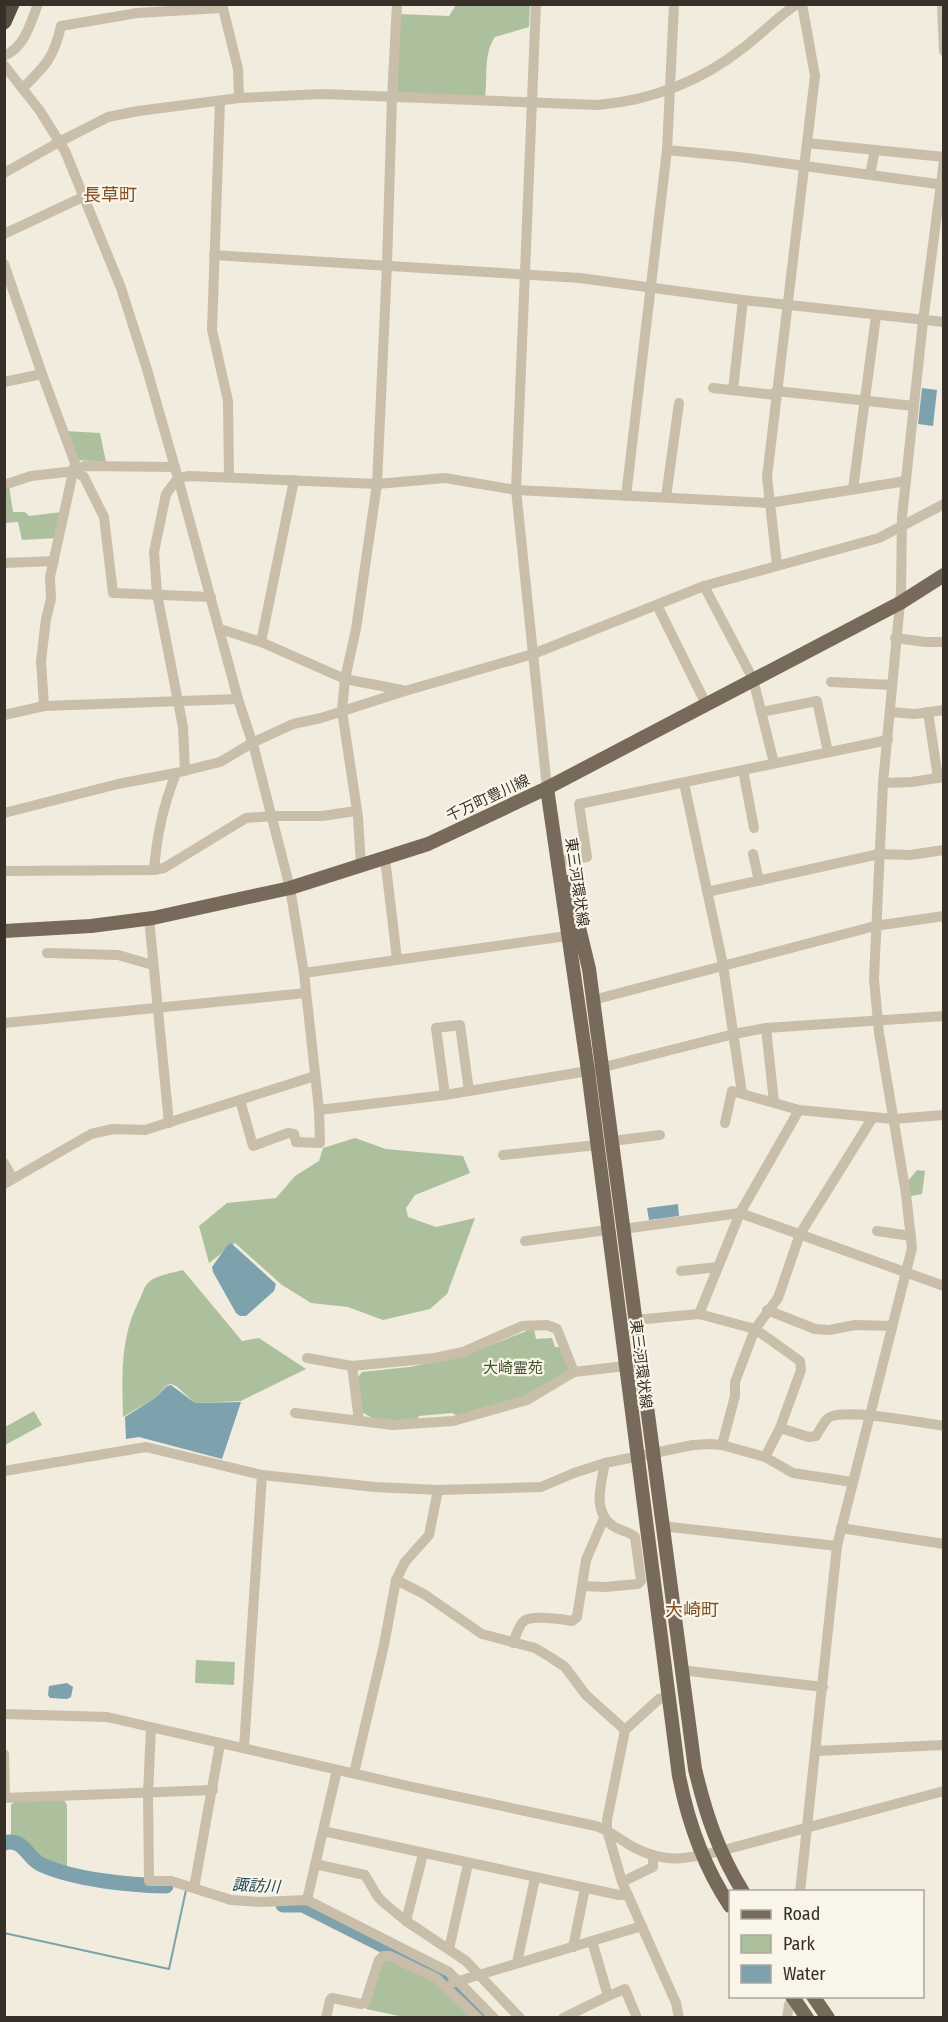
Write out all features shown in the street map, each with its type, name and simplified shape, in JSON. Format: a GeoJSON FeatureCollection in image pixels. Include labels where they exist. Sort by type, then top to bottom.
{"type":"FeatureCollection","features":[{"type":"Feature","properties":{"kind":"highway"},"geometry":{"type":"LineString","coordinates":[[4,22],[12,4]]}},
{"type":"Feature","properties":{"kind":"main road","name":"千万町豊川線"},"geometry":{"type":"LineString","coordinates":[[4,931],[91,926],[149,918],[290,888],[428,844],[547,788],[900,603],[944,575]]}},
{"type":"Feature","properties":{"kind":"main road","name":"東三河環状線"},"geometry":{"type":"LineString","coordinates":[[547,788],[588,1071],[668,1697],[684,1804],[702,1855],[729,1904]]}},
{"type":"Feature","properties":{"kind":"main road","name":"東三河環状線"},"geometry":{"type":"LineString","coordinates":[[551,816],[585,947],[695,1769],[705,1810],[720,1851],[742,1890]]}},
{"type":"Feature","properties":{"kind":"main road"},"geometry":{"type":"LineString","coordinates":[[793,1998],[807,2018]]}},
{"type":"Feature","properties":{"kind":"main road"},"geometry":{"type":"LineString","coordinates":[[814,1998],[828,2018]]}},
{"type":"Feature","properties":{"kind":"street"},"geometry":{"type":"LineString","coordinates":[[4,56],[14,52],[22,43],[38,4]]}},
{"type":"Feature","properties":{"kind":"street"},"geometry":{"type":"LineString","coordinates":[[361,866],[356,810],[342,711],[345,679],[356,629],[377,484],[397,4]]}},
{"type":"Feature","properties":{"kind":"street"},"geometry":{"type":"LineString","coordinates":[[536,4],[516,490],[547,788]]}},
{"type":"Feature","properties":{"kind":"street"},"geometry":{"type":"LineString","coordinates":[[626,496],[667,150],[674,4]]}},
{"type":"Feature","properties":{"kind":"street"},"geometry":{"type":"LineString","coordinates":[[4,173],[108,117],[239,98],[323,94],[598,105],[623,103],[670,91],[714,70],[745,47],[780,15],[797,4]]}},
{"type":"Feature","properties":{"kind":"street"},"geometry":{"type":"LineString","coordinates":[[777,565],[767,477],[815,76],[802,4]]}},
{"type":"Feature","properties":{"kind":"street"},"geometry":{"type":"LineString","coordinates":[[942,4],[944,51]]}},
{"type":"Feature","properties":{"kind":"street"},"geometry":{"type":"LineString","coordinates":[[22,88],[49,62],[57,44],[61,26],[137,13],[222,6],[238,69],[239,98]]}},
{"type":"Feature","properties":{"kind":"street"},"geometry":{"type":"LineString","coordinates":[[4,65],[61,141],[121,288],[273,816],[286,879],[290,888],[304,973],[319,1110],[320,1143],[296,1142],[294,1134],[288,1133],[253,1146],[240,1100]]}},
{"type":"Feature","properties":{"kind":"street"},"geometry":{"type":"LineString","coordinates":[[220,101],[212,330],[228,401],[229,477]]}},
{"type":"Feature","properties":{"kind":"street"},"geometry":{"type":"LineString","coordinates":[[800,1890],[837,1546],[912,1248],[878,1020],[874,979],[875,926],[883,783],[900,603],[906,481],[922,321],[944,159],[807,143]]}},
{"type":"Feature","properties":{"kind":"street"},"geometry":{"type":"LineString","coordinates":[[667,150],[870,174],[942,185]]}},
{"type":"Feature","properties":{"kind":"street"},"geometry":{"type":"LineString","coordinates":[[870,174],[875,150]]}},
{"type":"Feature","properties":{"kind":"street"},"geometry":{"type":"LineString","coordinates":[[4,234],[85,196]]}},
{"type":"Feature","properties":{"kind":"street"},"geometry":{"type":"LineString","coordinates":[[214,255],[580,278],[743,300],[944,322]]}},
{"type":"Feature","properties":{"kind":"street"},"geometry":{"type":"LineString","coordinates":[[4,264],[75,463],[50,577],[51,599],[41,661],[44,706]]}},
{"type":"Feature","properties":{"kind":"street"},"geometry":{"type":"LineString","coordinates":[[733,390],[743,300]]}},
{"type":"Feature","properties":{"kind":"street"},"geometry":{"type":"LineString","coordinates":[[853,489],[876,316]]}},
{"type":"Feature","properties":{"kind":"street"},"geometry":{"type":"LineString","coordinates":[[4,382],[42,374]]}},
{"type":"Feature","properties":{"kind":"street"},"geometry":{"type":"LineString","coordinates":[[713,388],[914,406]]}},
{"type":"Feature","properties":{"kind":"street"},"geometry":{"type":"LineString","coordinates":[[666,497],[679,403]]}},
{"type":"Feature","properties":{"kind":"street"},"geometry":{"type":"LineString","coordinates":[[4,485],[31,476],[75,471],[84,466],[189,476],[377,484],[444,478],[516,490],[769,503],[906,481]]}},
{"type":"Feature","properties":{"kind":"street"},"geometry":{"type":"LineString","coordinates":[[75,471],[84,477],[104,517],[113,593],[211,597]]}},
{"type":"Feature","properties":{"kind":"street"},"geometry":{"type":"LineString","coordinates":[[154,870],[156,840],[163,806],[181,772],[183,728],[157,594],[154,552],[166,494],[176,473]]}},
{"type":"Feature","properties":{"kind":"street"},"geometry":{"type":"LineString","coordinates":[[261,642],[294,480]]}},
{"type":"Feature","properties":{"kind":"street"},"geometry":{"type":"LineString","coordinates":[[4,813],[118,783],[181,772],[220,762],[252,743],[293,724],[321,718],[533,654],[704,586],[879,538],[944,504]]}},
{"type":"Feature","properties":{"kind":"street"},"geometry":{"type":"LineString","coordinates":[[4,563],[54,561]]}},
{"type":"Feature","properties":{"kind":"street"},"geometry":{"type":"LineString","coordinates":[[704,586],[753,679],[774,763]]}},
{"type":"Feature","properties":{"kind":"street"},"geometry":{"type":"LineString","coordinates":[[657,605],[706,704]]}},
{"type":"Feature","properties":{"kind":"street"},"geometry":{"type":"LineString","coordinates":[[220,629],[261,642],[345,679],[405,691]]}},
{"type":"Feature","properties":{"kind":"street"},"geometry":{"type":"LineString","coordinates":[[896,638],[944,642]]}},
{"type":"Feature","properties":{"kind":"street"},"geometry":{"type":"LineString","coordinates":[[831,681],[892,685]]}},
{"type":"Feature","properties":{"kind":"street"},"geometry":{"type":"LineString","coordinates":[[4,715],[44,706],[238,699]]}},
{"type":"Feature","properties":{"kind":"street"},"geometry":{"type":"LineString","coordinates":[[761,712],[817,701],[828,753]]}},
{"type":"Feature","properties":{"kind":"street"},"geometry":{"type":"LineString","coordinates":[[890,712],[915,714],[944,710]]}},
{"type":"Feature","properties":{"kind":"street"},"geometry":{"type":"LineString","coordinates":[[883,783],[912,782],[941,777],[928,712]]}},
{"type":"Feature","properties":{"kind":"street"},"geometry":{"type":"LineString","coordinates":[[561,861],[586,856],[579,804],[888,740]]}},
{"type":"Feature","properties":{"kind":"street"},"geometry":{"type":"LineString","coordinates":[[743,770],[754,828]]}},
{"type":"Feature","properties":{"kind":"street"},"geometry":{"type":"LineString","coordinates":[[684,783],[723,965],[742,1093]]}},
{"type":"Feature","properties":{"kind":"street"},"geometry":{"type":"LineString","coordinates":[[4,871],[154,870],[164,868],[246,818],[322,816],[356,810]]}},
{"type":"Feature","properties":{"kind":"street"},"geometry":{"type":"LineString","coordinates":[[707,891],[879,854],[910,855],[944,850]]}},
{"type":"Feature","properties":{"kind":"street"},"geometry":{"type":"LineString","coordinates":[[753,854],[759,881]]}},
{"type":"Feature","properties":{"kind":"street"},"geometry":{"type":"LineString","coordinates":[[386,858],[398,958]]}},
{"type":"Feature","properties":{"kind":"street"},"geometry":{"type":"LineString","coordinates":[[593,1000],[875,926],[944,916]]}},
{"type":"Feature","properties":{"kind":"street"},"geometry":{"type":"LineString","coordinates":[[149,918],[169,1123]]}},
{"type":"Feature","properties":{"kind":"street"},"geometry":{"type":"LineString","coordinates":[[304,973],[567,936]]}},
{"type":"Feature","properties":{"kind":"street"},"geometry":{"type":"LineString","coordinates":[[47,953],[118,955],[153,965]]}},
{"type":"Feature","properties":{"kind":"street"},"geometry":{"type":"LineString","coordinates":[[4,1023],[306,993]]}},
{"type":"Feature","properties":{"kind":"street"},"geometry":{"type":"LineString","coordinates":[[319,1110],[445,1095],[588,1071],[734,1034],[766,1029],[944,1016]]}},
{"type":"Feature","properties":{"kind":"street"},"geometry":{"type":"LineString","coordinates":[[445,1095],[436,1028],[460,1025],[469,1091]]}},
{"type":"Feature","properties":{"kind":"street"},"geometry":{"type":"LineString","coordinates":[[766,1029],[774,1102]]}},
{"type":"Feature","properties":{"kind":"street"},"geometry":{"type":"LineString","coordinates":[[4,1163],[9,1181],[91,1134],[113,1129],[145,1130],[315,1076]]}},
{"type":"Feature","properties":{"kind":"street"},"geometry":{"type":"LineString","coordinates":[[725,1123],[732,1091],[799,1110],[893,1119],[944,1115]]}},
{"type":"Feature","properties":{"kind":"street"},"geometry":{"type":"LineString","coordinates":[[699,1314],[740,1213],[799,1110]]}},
{"type":"Feature","properties":{"kind":"street"},"geometry":{"type":"LineString","coordinates":[[723,1445],[735,1396],[735,1382],[755,1329],[777,1298],[800,1234],[873,1117]]}},
{"type":"Feature","properties":{"kind":"street"},"geometry":{"type":"LineString","coordinates":[[612,1142],[660,1135]]}},
{"type":"Feature","properties":{"kind":"street"},"geometry":{"type":"LineString","coordinates":[[503,1155],[597,1144]]}},
{"type":"Feature","properties":{"kind":"street"},"geometry":{"type":"LineString","coordinates":[[623,1228],[740,1213],[944,1286]]}},
{"type":"Feature","properties":{"kind":"street"},"geometry":{"type":"LineString","coordinates":[[525,1241],[607,1230]]}},
{"type":"Feature","properties":{"kind":"street"},"geometry":{"type":"LineString","coordinates":[[876,1231],[911,1236]]}},
{"type":"Feature","properties":{"kind":"street"},"geometry":{"type":"LineString","coordinates":[[681,1271],[718,1267]]}},
{"type":"Feature","properties":{"kind":"street"},"geometry":{"type":"LineString","coordinates":[[767,1310],[815,1329],[829,1330],[855,1325],[892,1326]]}},
{"type":"Feature","properties":{"kind":"street"},"geometry":{"type":"LineString","coordinates":[[635,1320],[699,1314],[755,1329],[800,1361],[801,1370],[780,1428],[765,1456]]}},
{"type":"Feature","properties":{"kind":"street"},"geometry":{"type":"LineString","coordinates":[[307,1358],[352,1366],[435,1358],[463,1352],[528,1324],[547,1325],[557,1329],[574,1372]]}},
{"type":"Feature","properties":{"kind":"street"},"geometry":{"type":"LineString","coordinates":[[352,1366],[359,1421]]}},
{"type":"Feature","properties":{"kind":"street"},"geometry":{"type":"LineString","coordinates":[[295,1413],[393,1425],[462,1419],[527,1401],[574,1372],[625,1366]]}},
{"type":"Feature","properties":{"kind":"street"},"geometry":{"type":"LineString","coordinates":[[780,1428],[809,1437],[816,1436],[830,1416],[870,1415],[944,1426]]}},
{"type":"Feature","properties":{"kind":"street"},"geometry":{"type":"LineString","coordinates":[[4,1472],[146,1447],[262,1474],[375,1487],[438,1490],[541,1487],[605,1463],[693,1445],[723,1445],[765,1456],[793,1473],[852,1482]]}},
{"type":"Feature","properties":{"kind":"street"},"geometry":{"type":"LineString","coordinates":[[583,1586],[616,1586],[638,1584],[641,1581],[635,1536],[611,1525],[604,1518],[599,1503],[605,1463]]}},
{"type":"Feature","properties":{"kind":"street"},"geometry":{"type":"LineString","coordinates":[[244,1748],[262,1474]]}},
{"type":"Feature","properties":{"kind":"street"},"geometry":{"type":"LineString","coordinates":[[354,1773],[384,1645],[396,1580],[405,1562],[429,1535],[438,1490]]}},
{"type":"Feature","properties":{"kind":"street"},"geometry":{"type":"LineString","coordinates":[[513,1643],[520,1626],[528,1619],[552,1618],[572,1621],[577,1617],[586,1560],[604,1518]]}},
{"type":"Feature","properties":{"kind":"street"},"geometry":{"type":"LineString","coordinates":[[662,1526],[837,1546]]}},
{"type":"Feature","properties":{"kind":"street"},"geometry":{"type":"LineString","coordinates":[[841,1528],[944,1544]]}},
{"type":"Feature","properties":{"kind":"street"},"geometry":{"type":"LineString","coordinates":[[396,1580],[423,1594],[483,1634],[535,1648],[565,1667],[586,1695],[625,1730]]}},
{"type":"Feature","properties":{"kind":"street"},"geometry":{"type":"LineString","coordinates":[[681,1670],[823,1687]]}},
{"type":"Feature","properties":{"kind":"street"},"geometry":{"type":"LineString","coordinates":[[668,1697],[659,1699],[625,1730],[607,1820],[622,1881],[676,2003],[679,2018]]}},
{"type":"Feature","properties":{"kind":"street"},"geometry":{"type":"LineString","coordinates":[[4,1714],[107,1717],[608,1830],[636,1848],[671,1860],[720,1851],[944,1791]]}},
{"type":"Feature","properties":{"kind":"street"},"geometry":{"type":"LineString","coordinates":[[151,1728],[148,1793],[149,1881],[171,1881],[231,1900],[261,1902],[307,1900],[449,1972],[494,2018]]}},
{"type":"Feature","properties":{"kind":"street"},"geometry":{"type":"LineString","coordinates":[[194,1888],[220,1744]]}},
{"type":"Feature","properties":{"kind":"street"},"geometry":{"type":"LineString","coordinates":[[815,1751],[944,1745]]}},
{"type":"Feature","properties":{"kind":"street"},"geometry":{"type":"LineString","coordinates":[[4,1754],[5,1798],[213,1790]]}},
{"type":"Feature","properties":{"kind":"street"},"geometry":{"type":"LineString","coordinates":[[307,1900],[337,1770]]}},
{"type":"Feature","properties":{"kind":"street"},"geometry":{"type":"LineString","coordinates":[[323,1831],[468,1864],[628,1895]]}},
{"type":"Feature","properties":{"kind":"street"},"geometry":{"type":"LineString","coordinates":[[406,1922],[423,1854]]}},
{"type":"Feature","properties":{"kind":"street"},"geometry":{"type":"LineString","coordinates":[[622,1881],[653,1867],[653,1855]]}},
{"type":"Feature","properties":{"kind":"street"},"geometry":{"type":"LineString","coordinates":[[315,1864],[365,1875],[378,1897],[406,1922],[466,1961],[520,2018]]}},
{"type":"Feature","properties":{"kind":"street"},"geometry":{"type":"LineString","coordinates":[[449,1949],[468,1864]]}},
{"type":"Feature","properties":{"kind":"street"},"geometry":{"type":"LineString","coordinates":[[517,1963],[535,1878]]}},
{"type":"Feature","properties":{"kind":"street"},"geometry":{"type":"LineString","coordinates":[[573,1947],[585,1888]]}},
{"type":"Feature","properties":{"kind":"street"},"geometry":{"type":"LineString","coordinates":[[444,1985],[642,1926]]}},
{"type":"Feature","properties":{"kind":"street"},"geometry":{"type":"LineString","coordinates":[[592,1941],[608,1996]]}},
{"type":"Feature","properties":{"kind":"street"},"geometry":{"type":"LineString","coordinates":[[327,2018],[332,1998],[365,2003],[379,1960],[383,1956],[390,1956],[436,1978],[478,2018]]}},
{"type":"Feature","properties":{"kind":"street"},"geometry":{"type":"LineString","coordinates":[[562,2018],[625,1989],[637,2018]]}},
{"type":"Feature","properties":{"kind":"street"},"geometry":{"type":"LineString","coordinates":[[787,2018],[792,1998]]}},
{"type":"Feature","properties":{"kind":"green space"},"geometry":{"type":"Polygon","coordinates":[[[456,5],[530,5],[529,27],[495,37],[487,58],[485,98],[397,95],[399,14],[449,16],[456,5]]]}},
{"type":"Feature","properties":{"kind":"green space"},"geometry":{"type":"Polygon","coordinates":[[[65,431],[100,433],[106,462],[78,460],[65,431]]]}},
{"type":"Feature","properties":{"kind":"green space"},"geometry":{"type":"Polygon","coordinates":[[[9,486],[13,512],[25,512],[29,516],[62,512],[57,538],[22,540],[18,522],[5,523],[5,487],[9,486]]]}},
{"type":"Feature","properties":{"kind":"green space"},"geometry":{"type":"Polygon","coordinates":[[[355,1138],[386,1149],[463,1156],[470,1173],[415,1195],[406,1208],[408,1217],[436,1227],[475,1218],[447,1294],[430,1309],[383,1320],[348,1307],[311,1303],[282,1285],[235,1243],[209,1263],[199,1226],[227,1203],[276,1198],[295,1176],[319,1161],[323,1148],[355,1138]]]}},
{"type":"Feature","properties":{"kind":"green space"},"geometry":{"type":"Polygon","coordinates":[[[917,1170],[925,1171],[922,1194],[911,1196],[908,1181],[917,1170]]]}},
{"type":"Feature","properties":{"kind":"green space"},"geometry":{"type":"Polygon","coordinates":[[[183,1270],[242,1341],[259,1338],[306,1369],[241,1401],[195,1403],[176,1386],[167,1385],[155,1398],[123,1417],[124,1357],[133,1313],[144,1289],[151,1280],[183,1270]]]}},
{"type":"Feature","properties":{"kind":"green space","name":"大崎霊苑"},"geometry":{"type":"Polygon","coordinates":[[[534,1328],[536,1339],[552,1338],[555,1347],[560,1347],[569,1370],[529,1395],[458,1416],[452,1413],[389,1422],[375,1419],[362,1412],[358,1377],[362,1372],[409,1367],[461,1357],[534,1328]]]}},
{"type":"Feature","properties":{"kind":"green space"},"geometry":{"type":"Polygon","coordinates":[[[34,1411],[42,1425],[5,1445],[5,1427],[34,1411]]]}},
{"type":"Feature","properties":{"kind":"green space"},"geometry":{"type":"Polygon","coordinates":[[[196,1660],[235,1662],[234,1685],[195,1683],[196,1660]]]}},
{"type":"Feature","properties":{"kind":"green space"},"geometry":{"type":"Polygon","coordinates":[[[64,1800],[67,1805],[67,1867],[64,1869],[43,1862],[25,1844],[13,1840],[11,1805],[14,1802],[64,1800]]]}},
{"type":"Feature","properties":{"kind":"green space"},"geometry":{"type":"Polygon","coordinates":[[[384,1958],[436,1981],[475,2017],[404,2017],[366,2009],[384,1958]]]}},
{"type":"Feature","properties":{"kind":"water"},"geometry":{"type":"Polygon","coordinates":[[[922,388],[937,390],[933,426],[918,424],[922,388]]]}},
{"type":"Feature","properties":{"kind":"water"},"geometry":{"type":"Polygon","coordinates":[[[678,1204],[679,1216],[649,1220],[647,1208],[678,1204]]]}},
{"type":"Feature","properties":{"kind":"water"},"geometry":{"type":"Polygon","coordinates":[[[231,1243],[276,1284],[274,1291],[246,1316],[236,1313],[213,1272],[212,1267],[231,1243]]]}},
{"type":"Feature","properties":{"kind":"water"},"geometry":{"type":"Polygon","coordinates":[[[171,1385],[195,1403],[241,1402],[222,1459],[139,1437],[126,1439],[125,1417],[171,1385]]]}},
{"type":"Feature","properties":{"kind":"water"},"geometry":{"type":"Polygon","coordinates":[[[67,1683],[73,1687],[71,1697],[67,1699],[50,1698],[49,1686],[67,1683]]]}},
{"type":"Feature","properties":{"kind":"waterway","name":"諏訪川"},"geometry":{"type":"LineString","coordinates":[[4,1843],[16,1843],[42,1865],[86,1878],[166,1886]]}},
{"type":"Feature","properties":{"kind":"waterway"},"geometry":{"type":"LineString","coordinates":[[4,1933],[169,1969],[186,1890]]}},
{"type":"Feature","properties":{"kind":"waterway","name":"諏訪川"},"geometry":{"type":"LineString","coordinates":[[283,1905],[303,1905],[440,1974],[485,2018]]}},
{"type":"Feature","properties":{"kind":"district","name":"長草町"},"geometry":{"type":"Point","coordinates":[110,195]}},
{"type":"Feature","properties":{"kind":"district","name":"大崎町"},"geometry":{"type":"Point","coordinates":[692,1610]}}]}
